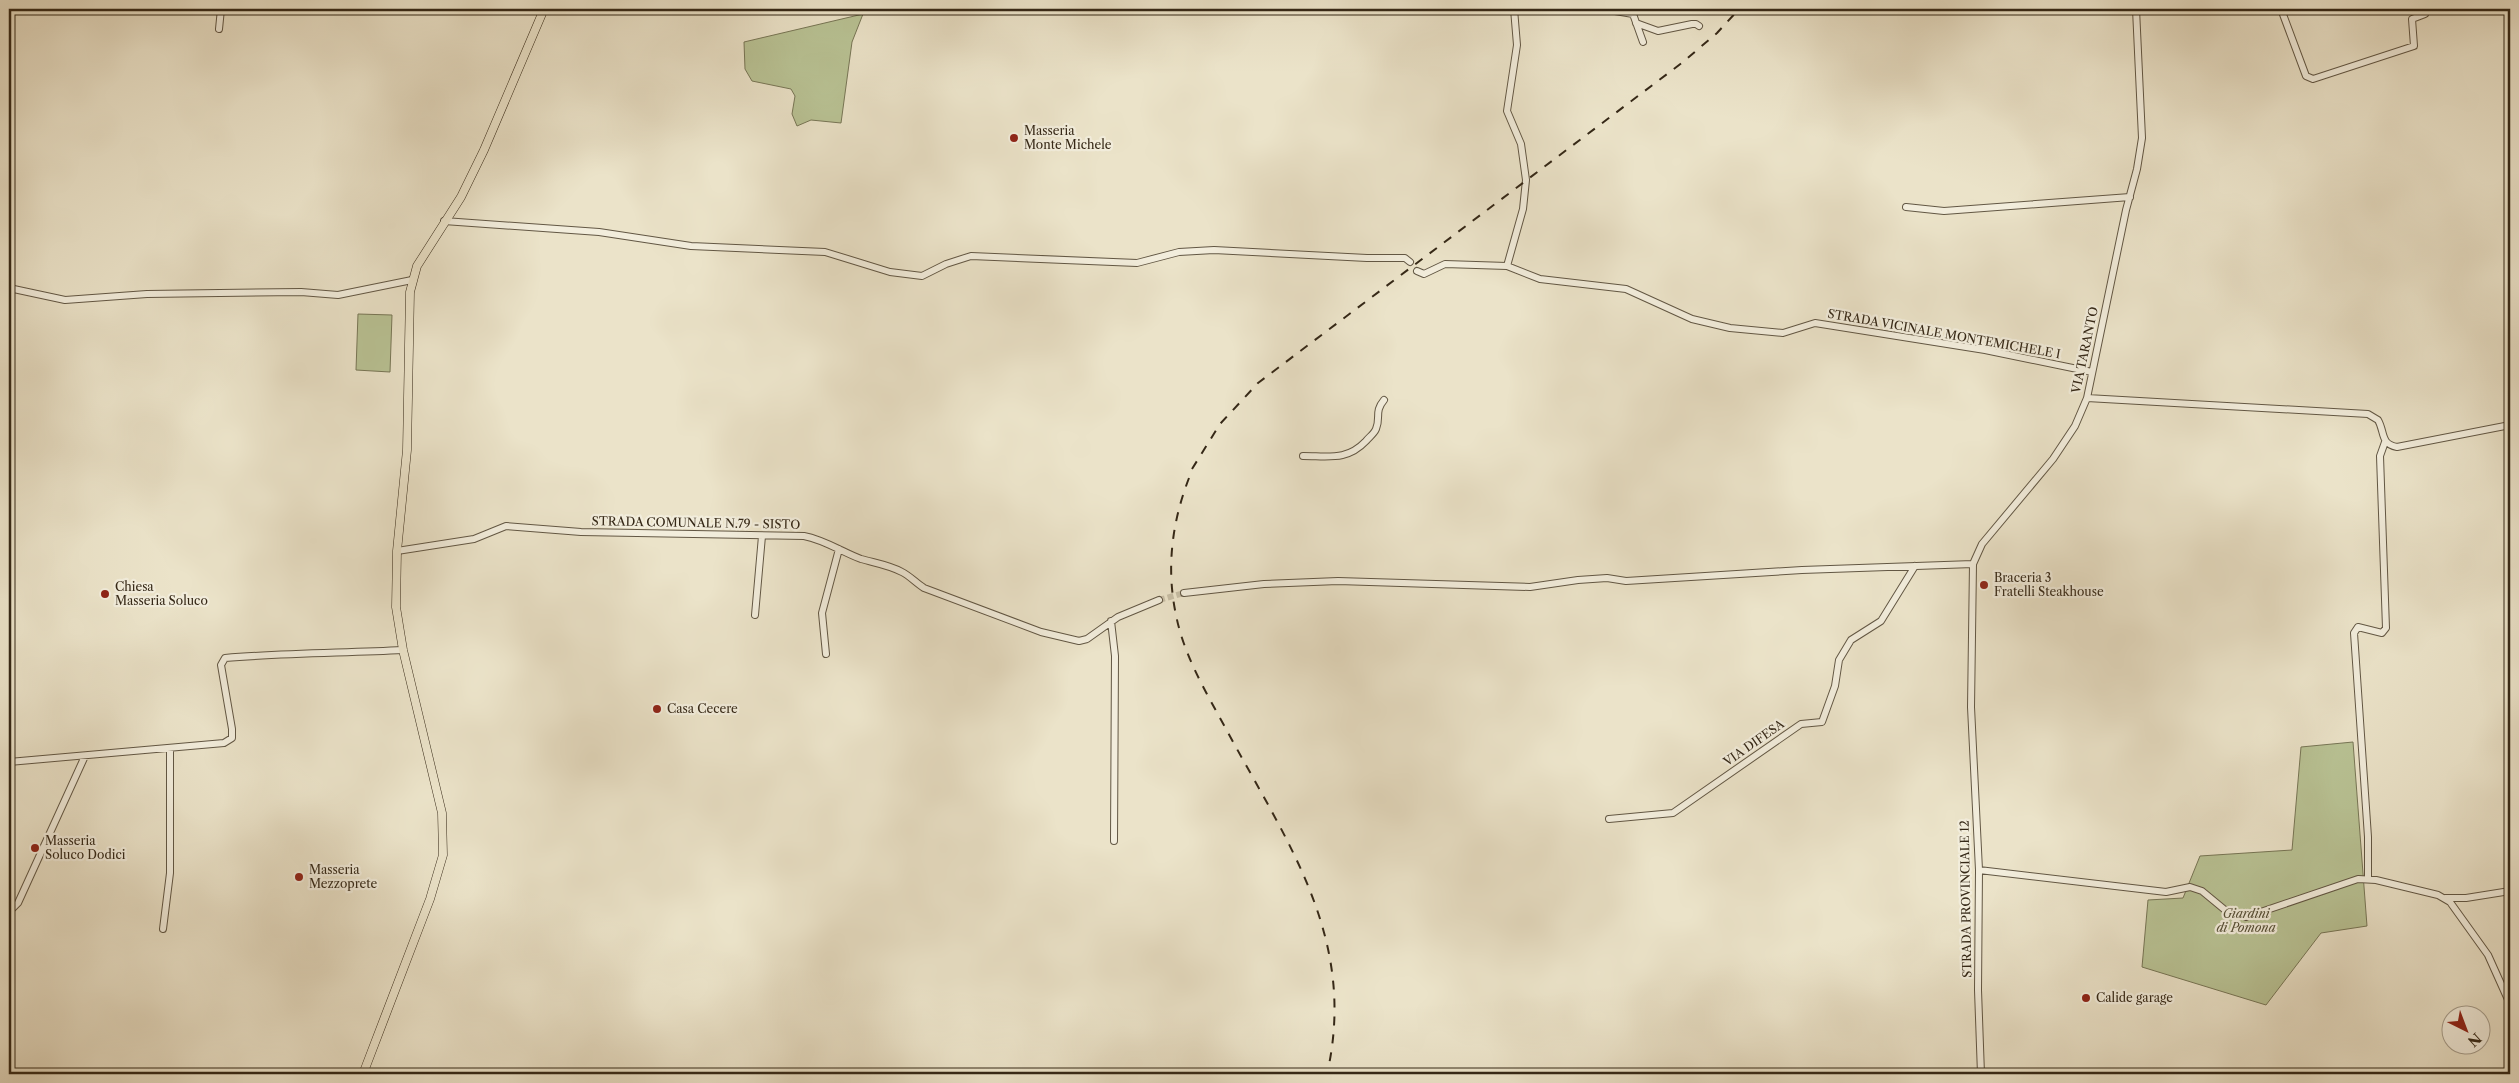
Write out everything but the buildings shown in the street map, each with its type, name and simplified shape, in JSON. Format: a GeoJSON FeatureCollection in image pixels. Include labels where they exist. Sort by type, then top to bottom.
{"type":"FeatureCollection","features":[{"type":"Feature","properties":{"kind":"main road"},"geometry":{"type":"LineString","coordinates":[[363,1074],[430,898],[443,855],[442,813],[403,650],[396,607],[397,551],[407,450],[408,308],[412,280],[417,266],[460,198],[484,150],[544,9]]}},
{"type":"Feature","properties":{"kind":"street"},"geometry":{"type":"LineString","coordinates":[[219,29],[221,9]]}},
{"type":"Feature","properties":{"kind":"street"},"geometry":{"type":"LineString","coordinates":[[1507,266],[1523,209],[1526,180],[1521,144],[1507,111],[1514,76],[1516,45],[1514,9]]}},
{"type":"Feature","properties":{"kind":"street"},"geometry":{"type":"LineString","coordinates":[[1603,9],[1633,14],[1639,9]]}},
{"type":"Feature","properties":{"kind":"street","name":"VIA TARANTO"},"geometry":{"type":"LineString","coordinates":[[1971,724],[1973,564],[1982,544],[2066,441],[2087,398],[2142,138],[2136,9]]}},
{"type":"Feature","properties":{"kind":"street"},"geometry":{"type":"LineString","coordinates":[[2281,9],[2306,76],[2313,78],[2414,46],[2412,19],[2425,14]]}},
{"type":"Feature","properties":{"kind":"street"},"geometry":{"type":"LineString","coordinates":[[1633,14],[1643,42]]}},
{"type":"Feature","properties":{"kind":"street"},"geometry":{"type":"LineString","coordinates":[[1636,23],[1658,31],[1692,24],[1699,26]]}},
{"type":"Feature","properties":{"kind":"street"},"geometry":{"type":"LineString","coordinates":[[1906,207],[1944,211],[2130,197]]}},
{"type":"Feature","properties":{"kind":"street"},"geometry":{"type":"LineString","coordinates":[[444,221],[599,232],[691,246],[825,252],[890,272],[922,276],[946,264],[971,256],[1137,263],[1178,252],[1214,250],[1368,258],[1405,258],[1410,262]]}},
{"type":"Feature","properties":{"kind":"street","name":"STRADA VICINALE MONTEMICHELE I"},"geometry":{"type":"LineString","coordinates":[[1417,271],[1424,274],[1445,264],[1507,266],[1540,279],[1626,290],[1692,319],[1730,328],[1783,333],[1814,323],[1986,350],[2092,372]]}},
{"type":"Feature","properties":{"kind":"street"},"geometry":{"type":"LineString","coordinates":[[9,288],[65,300],[147,294],[302,292],[338,295],[412,280]]}},
{"type":"Feature","properties":{"kind":"street"},"geometry":{"type":"LineString","coordinates":[[2087,398],[2368,414],[2378,420],[2386,442],[2380,456],[2386,628],[2382,632],[2358,627],[2354,633],[2368,838],[2368,878]]}},
{"type":"Feature","properties":{"kind":"street"},"geometry":{"type":"LineString","coordinates":[[1304,456],[1340,456],[1354,452],[1376,431],[1377,412],[1384,400]]}},
{"type":"Feature","properties":{"kind":"street"},"geometry":{"type":"LineString","coordinates":[[2386,442],[2397,447],[2510,425]]}},
{"type":"Feature","properties":{"kind":"street","name":"STRADA COMUNALE N.79 - SISTO"},"geometry":{"type":"LineString","coordinates":[[397,551],[474,540],[506,526],[581,532],[646,531],[804,536],[816,538],[862,559],[893,567],[905,573],[912,581],[924,588],[1060,637],[1079,641],[1087,639],[1111,621],[1158,600]]}},
{"type":"Feature","properties":{"kind":"street"},"geometry":{"type":"LineString","coordinates":[[755,614],[762,536]]}},
{"type":"Feature","properties":{"kind":"street"},"geometry":{"type":"LineString","coordinates":[[826,654],[822,613],[839,550]]}},
{"type":"Feature","properties":{"kind":"street"},"geometry":{"type":"LineString","coordinates":[[1184,592],[1264,584],[1338,581],[1530,587],[1607,578],[1626,581],[1973,564]]}},
{"type":"Feature","properties":{"kind":"street","name":"VIA DIFESA"},"geometry":{"type":"LineString","coordinates":[[1609,819],[1673,813],[1801,724],[1822,722],[1835,686],[1839,660],[1851,640],[1881,621],[1915,566]]}},
{"type":"Feature","properties":{"kind":"street"},"geometry":{"type":"LineString","coordinates":[[1111,621],[1115,656],[1114,841]]}},
{"type":"Feature","properties":{"kind":"street"},"geometry":{"type":"LineString","coordinates":[[9,762],[224,743],[232,738],[220,663],[225,658],[289,653],[403,650]]}},
{"type":"Feature","properties":{"kind":"street","name":"STRADA PROVINCIALE 12"},"geometry":{"type":"LineString","coordinates":[[1971,724],[1979,870],[1978,990],[1981,1074]]}},
{"type":"Feature","properties":{"kind":"street"},"geometry":{"type":"LineString","coordinates":[[163,929],[170,874],[170,748]]}},
{"type":"Feature","properties":{"kind":"street"},"geometry":{"type":"LineString","coordinates":[[9,912],[18,903],[85,756]]}},
{"type":"Feature","properties":{"kind":"street"},"geometry":{"type":"LineString","coordinates":[[1979,870],[2166,892],[2190,887],[2202,891],[2225,910],[2246,916],[2358,879],[2368,878],[2444,898],[2466,898],[2510,891]]}},
{"type":"Feature","properties":{"kind":"street"},"geometry":{"type":"LineString","coordinates":[[2444,898],[2454,906],[2488,955],[2510,1004]]}},
{"type":"Feature","properties":{"kind":"street"},"geometry":{"type":"LineString","coordinates":[[370,1074],[375,1072],[387,1074]]}},
{"type":"Feature","properties":{"kind":"street"},"geometry":{"type":"LineString","coordinates":[[1322,1074],[1327,1074]]}},
{"type":"Feature","properties":{"kind":"green space"},"geometry":{"type":"Polygon","coordinates":[[[863,14],[852,42],[841,123],[811,120],[797,126],[792,114],[795,96],[791,89],[752,81],[745,69],[744,42],[863,14]]]}},
{"type":"Feature","properties":{"kind":"green space"},"geometry":{"type":"Polygon","coordinates":[[[358,314],[392,315],[390,372],[356,370],[358,314]]]}},
{"type":"Feature","properties":{"kind":"green space","name":"Giardini di Pomona"},"geometry":{"type":"Polygon","coordinates":[[[2353,742],[2367,926],[2321,933],[2266,1005],[2142,967],[2148,900],[2183,898],[2200,856],[2292,850],[2301,747],[2353,742]]]}},
{"type":"Feature","properties":{"kind":"tunnel"},"geometry":{"type":"LineString","coordinates":[[1159,600],[1184,593]]}},
{"type":"Feature","properties":{"kind":"railway"},"geometry":{"type":"LineString","coordinates":[[1192,469],[1220,424],[1258,383],[1683,62],[1717,33],[1739,9]]}},
{"type":"Feature","properties":{"kind":"railway"},"geometry":{"type":"LineString","coordinates":[[1189,478],[1178,511],[1172,545],[1171,580],[1176,615],[1184,645],[1196,674],[1293,852],[1311,893],[1325,935],[1333,979],[1334,1025],[1327,1074]]}},
{"type":"Feature","properties":{"kind":"place","name":"Masseria Monte Michele"},"geometry":{"type":"Point","coordinates":[1014,138]}},
{"type":"Feature","properties":{"kind":"place","name":"Braceria 3 Fratelli Steakhouse"},"geometry":{"type":"Point","coordinates":[1984,585]}},
{"type":"Feature","properties":{"kind":"place","name":"Chiesa Masseria Soluco"},"geometry":{"type":"Point","coordinates":[105,594]}},
{"type":"Feature","properties":{"kind":"place","name":"Casa Cecere"},"geometry":{"type":"Point","coordinates":[657,709]}},
{"type":"Feature","properties":{"kind":"place","name":"Masseria Soluco Dodici"},"geometry":{"type":"Point","coordinates":[35,848]}},
{"type":"Feature","properties":{"kind":"place","name":"Masseria Mezzoprete"},"geometry":{"type":"Point","coordinates":[299,877]}},
{"type":"Feature","properties":{"kind":"place","name":"Calide garage"},"geometry":{"type":"Point","coordinates":[2086,998]}}]}
